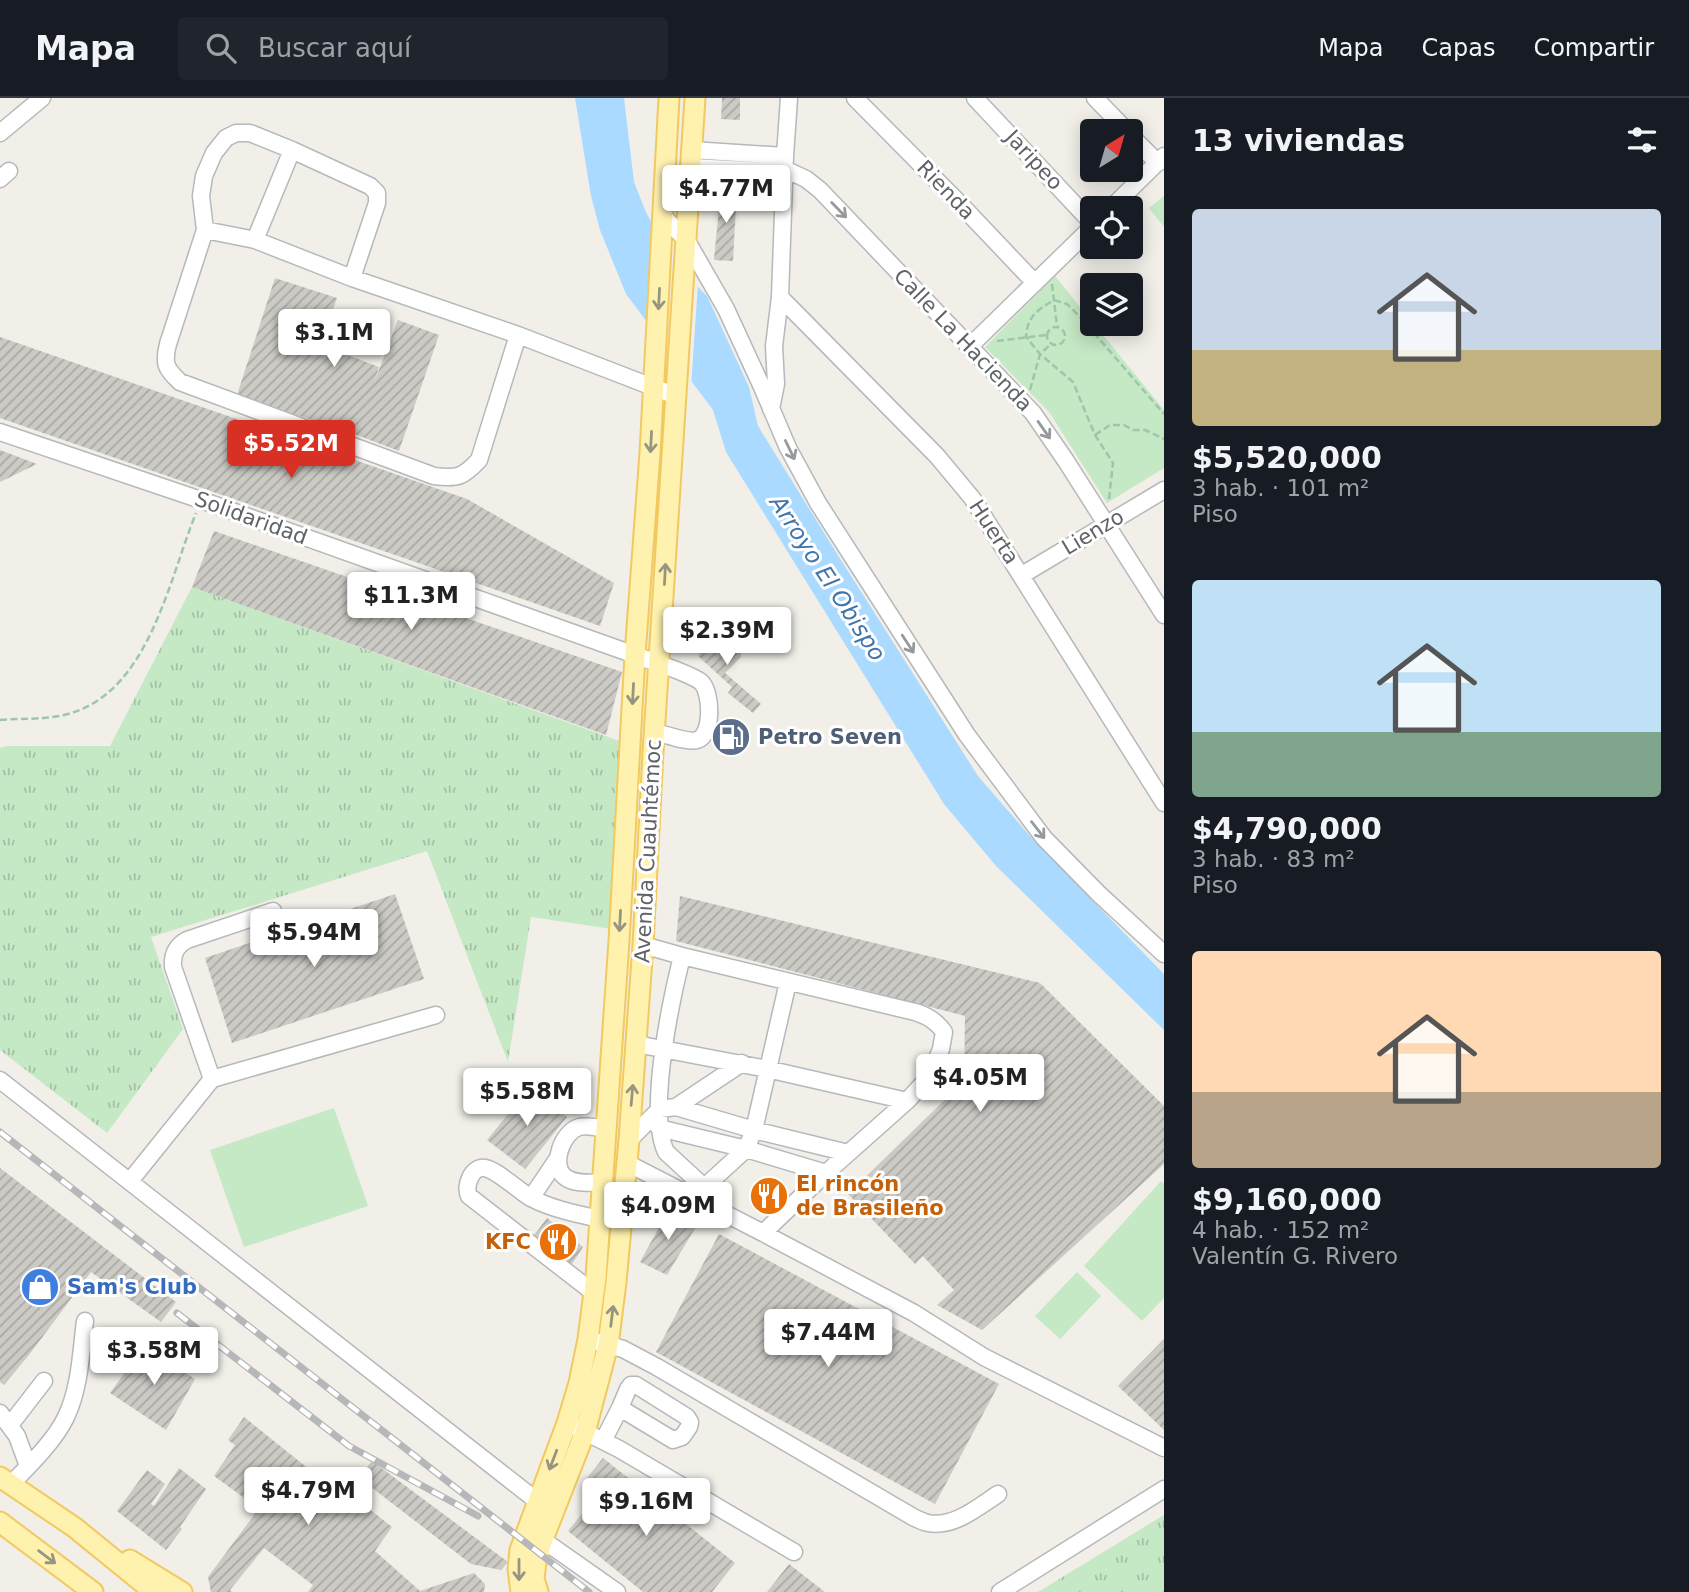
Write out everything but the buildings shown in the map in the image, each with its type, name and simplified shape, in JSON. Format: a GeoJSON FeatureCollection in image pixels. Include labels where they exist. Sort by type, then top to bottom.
{"type":"FeatureCollection","features":[{"type":"Feature","properties":{"kind":"main road","name":"Avenida Cuauhtémoc"},"geometry":{"type":"LineString","coordinates":[[521,1592],[518,1569],[520,1550],[535,1534],[585,1432],[588,1339],[603,1183],[654,381],[668,98]]}},
{"type":"Feature","properties":{"kind":"main road","name":"Avenida Cuauhtémoc"},"geometry":{"type":"LineString","coordinates":[[538,1592],[534,1579],[537,1501],[567,1423],[608,1345],[616,1282],[643,945],[695,98]]}},
{"type":"Feature","properties":{"kind":"main road"},"geometry":{"type":"LineString","coordinates":[[600,1219],[616,1173],[627,1163],[616,1150],[614,1122],[607,1105]]}},
{"type":"Feature","properties":{"kind":"main road"},"geometry":{"type":"LineString","coordinates":[[6,1480],[74,1527],[182,1592]]}},
{"type":"Feature","properties":{"kind":"main road"},"geometry":{"type":"LineString","coordinates":[[0,1522],[93,1592]]}},
{"type":"Feature","properties":{"kind":"main road"},"geometry":{"type":"LineString","coordinates":[[74,1527],[154,1592]]}},
{"type":"Feature","properties":{"kind":"street"},"geometry":{"type":"LineString","coordinates":[[0,133],[42,98]]}},
{"type":"Feature","properties":{"kind":"street"},"geometry":{"type":"LineString","coordinates":[[789,98],[779,297],[769,386],[771,409],[788,448],[818,503],[967,735],[995,774],[1044,838],[1164,954]]}},
{"type":"Feature","properties":{"kind":"street","name":"Rienda"},"geometry":{"type":"LineString","coordinates":[[855,98],[1035,283]]}},
{"type":"Feature","properties":{"kind":"street","name":"Jaripeo"},"geometry":{"type":"LineString","coordinates":[[975,98],[1080,212]]}},
{"type":"Feature","properties":{"kind":"street"},"geometry":{"type":"LineString","coordinates":[[1095,98],[1115,119]]}},
{"type":"Feature","properties":{"kind":"street"},"geometry":{"type":"LineString","coordinates":[[352,278],[377,203],[377,193],[370,186],[292,150],[250,133],[236,132],[226,138],[214,153],[204,176],[201,196],[205,230],[168,344],[165,359],[169,372],[180,382],[435,477],[453,478],[468,471],[480,460],[518,335]]}},
{"type":"Feature","properties":{"kind":"street"},"geometry":{"type":"LineString","coordinates":[[1124,196],[1161,160],[1143,145]]}},
{"type":"Feature","properties":{"kind":"street"},"geometry":{"type":"LineString","coordinates":[[256,240],[292,150]]}},
{"type":"Feature","properties":{"kind":"street","name":"Calle La Hacienda"},"geometry":{"type":"LineString","coordinates":[[692,159],[785,164],[790,172],[820,190],[1033,413],[1164,615]]}},
{"type":"Feature","properties":{"kind":"street"},"geometry":{"type":"LineString","coordinates":[[662,223],[686,249],[726,309],[744,347],[769,386]]}},
{"type":"Feature","properties":{"kind":"street"},"geometry":{"type":"LineString","coordinates":[[205,230],[256,240],[352,278],[677,389]]}},
{"type":"Feature","properties":{"kind":"street"},"geometry":{"type":"LineString","coordinates":[[969,347],[1080,237]]}},
{"type":"Feature","properties":{"kind":"street","name":"Huerta"},"geometry":{"type":"LineString","coordinates":[[779,297],[937,456],[972,498],[1164,803]]}},
{"type":"Feature","properties":{"kind":"street","name":"Solidaridad"},"geometry":{"type":"LineString","coordinates":[[0,432],[201,500],[635,655],[701,682],[709,697],[709,716],[702,738],[694,741],[654,732]]}},
{"type":"Feature","properties":{"kind":"street","name":"Lienzo"},"geometry":{"type":"LineString","coordinates":[[1022,575],[1164,490]]}},
{"type":"Feature","properties":{"kind":"street"},"geometry":{"type":"LineString","coordinates":[[212,1079],[172,959],[180,944],[187,940],[273,911]]}},
{"type":"Feature","properties":{"kind":"street"},"geometry":{"type":"LineString","coordinates":[[643,945],[682,957],[915,1012],[937,1023],[944,1032],[941,1049],[930,1076],[907,1101],[763,1233]]}},
{"type":"Feature","properties":{"kind":"street"},"geometry":{"type":"LineString","coordinates":[[682,957],[669,1014],[659,1128],[666,1152],[699,1192]]}},
{"type":"Feature","properties":{"kind":"street"},"geometry":{"type":"LineString","coordinates":[[699,1192],[746,1149],[754,1130],[788,982]]}},
{"type":"Feature","properties":{"kind":"street"},"geometry":{"type":"LineString","coordinates":[[130,1181],[212,1079],[436,1015]]}},
{"type":"Feature","properties":{"kind":"street"},"geometry":{"type":"LineString","coordinates":[[636,1044],[742,1063],[907,1101]]}},
{"type":"Feature","properties":{"kind":"street"},"geometry":{"type":"LineString","coordinates":[[629,1140],[660,1110],[676,1107],[742,1063]]}},
{"type":"Feature","properties":{"kind":"street"},"geometry":{"type":"LineString","coordinates":[[0,1080],[537,1501]]}},
{"type":"Feature","properties":{"kind":"street"},"geometry":{"type":"LineString","coordinates":[[676,1107],[848,1153]]}},
{"type":"Feature","properties":{"kind":"street"},"geometry":{"type":"LineString","coordinates":[[531,1198],[558,1158],[568,1134],[580,1126],[606,1128]]}},
{"type":"Feature","properties":{"kind":"street"},"geometry":{"type":"LineString","coordinates":[[659,1128],[746,1149],[826,1173]]}},
{"type":"Feature","properties":{"kind":"street"},"geometry":{"type":"LineString","coordinates":[[558,1158],[558,1169],[565,1177],[576,1182],[603,1183]]}},
{"type":"Feature","properties":{"kind":"street"},"geometry":{"type":"LineString","coordinates":[[627,1163],[699,1192],[763,1233],[914,1313],[984,1357],[1164,1448]]}},
{"type":"Feature","properties":{"kind":"street"},"geometry":{"type":"LineString","coordinates":[[594,1293],[469,1196],[467,1183],[478,1168],[483,1167],[531,1198],[549,1206],[600,1219]]}},
{"type":"Feature","properties":{"kind":"street"},"geometry":{"type":"LineString","coordinates":[[6,1480],[28,1466],[67,1416],[79,1371],[85,1321]]}},
{"type":"Feature","properties":{"kind":"street"},"geometry":{"type":"LineString","coordinates":[[588,1339],[623,1349],[657,1367],[929,1524],[948,1522],[965,1516],[998,1494]]}},
{"type":"Feature","properties":{"kind":"street"},"geometry":{"type":"LineString","coordinates":[[28,1466],[16,1436],[5,1419],[44,1381]]}},
{"type":"Feature","properties":{"kind":"street"},"geometry":{"type":"LineString","coordinates":[[603,1441],[621,1408]]}},
{"type":"Feature","properties":{"kind":"street"},"geometry":{"type":"LineString","coordinates":[[567,1423],[620,1449],[793,1552]]}},
{"type":"Feature","properties":{"kind":"street"},"geometry":{"type":"LineString","coordinates":[[1000,1592],[1164,1489]]}},
{"type":"Feature","properties":{"kind":"street"},"geometry":{"type":"LineString","coordinates":[[535,1534],[617,1592]]}},
{"type":"Feature","properties":{"kind":"path"},"geometry":{"type":"LineString","coordinates":[[1051,267],[1057,326]]}},
{"type":"Feature","properties":{"kind":"path"},"geometry":{"type":"LineString","coordinates":[[1106,524],[1112,463],[1096,435],[1073,382],[1040,354],[1026,337],[1027,326],[1038,309],[1054,300],[1067,304],[1164,414]]}},
{"type":"Feature","properties":{"kind":"path"},"geometry":{"type":"LineString","coordinates":[[1057,326],[1065,334],[1061,343],[1056,345],[1047,340],[1046,335],[1048,330],[1057,326]]}},
{"type":"Feature","properties":{"kind":"path"},"geometry":{"type":"LineString","coordinates":[[969,347],[1046,335]]}},
{"type":"Feature","properties":{"kind":"path"},"geometry":{"type":"LineString","coordinates":[[1021,401],[1031,389],[1040,354],[1051,344]]}},
{"type":"Feature","properties":{"kind":"path"},"geometry":{"type":"LineString","coordinates":[[1096,435],[1110,425],[1124,425],[1133,430],[1145,430],[1164,439]]}},
{"type":"Feature","properties":{"kind":"path"},"geometry":{"type":"LineString","coordinates":[[0,720],[63,716],[93,704],[112,690],[129,671],[144,647],[165,599],[201,500]]}},
{"type":"Feature","properties":{"kind":"green space"},"geometry":{"type":"Polygon","coordinates":[[[1164,196],[1164,227],[1149,208],[1164,196]]]}},
{"type":"Feature","properties":{"kind":"green space"},"geometry":{"type":"Polygon","coordinates":[[[1055,276],[1080,307],[1080,336],[1104,336],[1164,410],[1164,468],[1107,503],[1049,412],[985,347],[1055,276]]]}},
{"type":"Feature","properties":{"kind":"green space"},"geometry":{"type":"Polygon","coordinates":[[[192,587],[622,742],[612,929],[531,917],[508,1062],[427,851],[151,937],[183,1029],[107,1133],[0,1050],[0,748],[110,746],[192,587]]]}},
{"type":"Feature","properties":{"kind":"green space"},"geometry":{"type":"Polygon","coordinates":[[[334,1108],[368,1206],[244,1247],[210,1150],[334,1108]]]}},
{"type":"Feature","properties":{"kind":"green space"},"geometry":{"type":"Polygon","coordinates":[[[1161,1181],[1164,1184],[1164,1298],[1142,1321],[1084,1266],[1161,1181]]]}},
{"type":"Feature","properties":{"kind":"green space"},"geometry":{"type":"Polygon","coordinates":[[[1077,1272],[1101,1296],[1060,1339],[1035,1316],[1077,1272]]]}},
{"type":"Feature","properties":{"kind":"green space"},"geometry":{"type":"Polygon","coordinates":[[[1164,1515],[1164,1592],[1038,1592],[1164,1515]]]}},
{"type":"Feature","properties":{"kind":"water","name":"Arroyo El Obispo"},"geometry":{"type":"Polygon","coordinates":[[[575,98],[624,98],[634,182],[645,210],[664,247],[707,296],[749,387],[758,426],[978,776],[1030,836],[1164,974],[1164,1030],[996,866],[944,804],[726,452],[713,410],[626,294],[600,230],[591,196],[575,98]]]}},
{"type":"Feature","properties":{"kind":"pier"},"geometry":{"type":"Polygon","coordinates":[[[652,218],[667,245],[698,282],[691,388],[646,326],[652,218]]]}},
{"type":"Feature","properties":{"kind":"railway"},"geometry":{"type":"LineString","coordinates":[[0,1132],[589,1592]]}},
{"type":"Feature","properties":{"kind":"railway"},"geometry":{"type":"LineString","coordinates":[[177,1313],[349,1446],[478,1516]]}},
{"type":"Feature","properties":{"kind":"place","name":"Petro Seven"},"geometry":{"type":"Point","coordinates":[731,737]}},
{"type":"Feature","properties":{"kind":"place","name":"El rincón de Brasileño"},"geometry":{"type":"Point","coordinates":[769,1196]}},
{"type":"Feature","properties":{"kind":"place","name":"KFC"},"geometry":{"type":"Point","coordinates":[558,1242]}},
{"type":"Feature","properties":{"kind":"place","name":"Sam's Club"},"geometry":{"type":"Point","coordinates":[40,1287]}}]}
